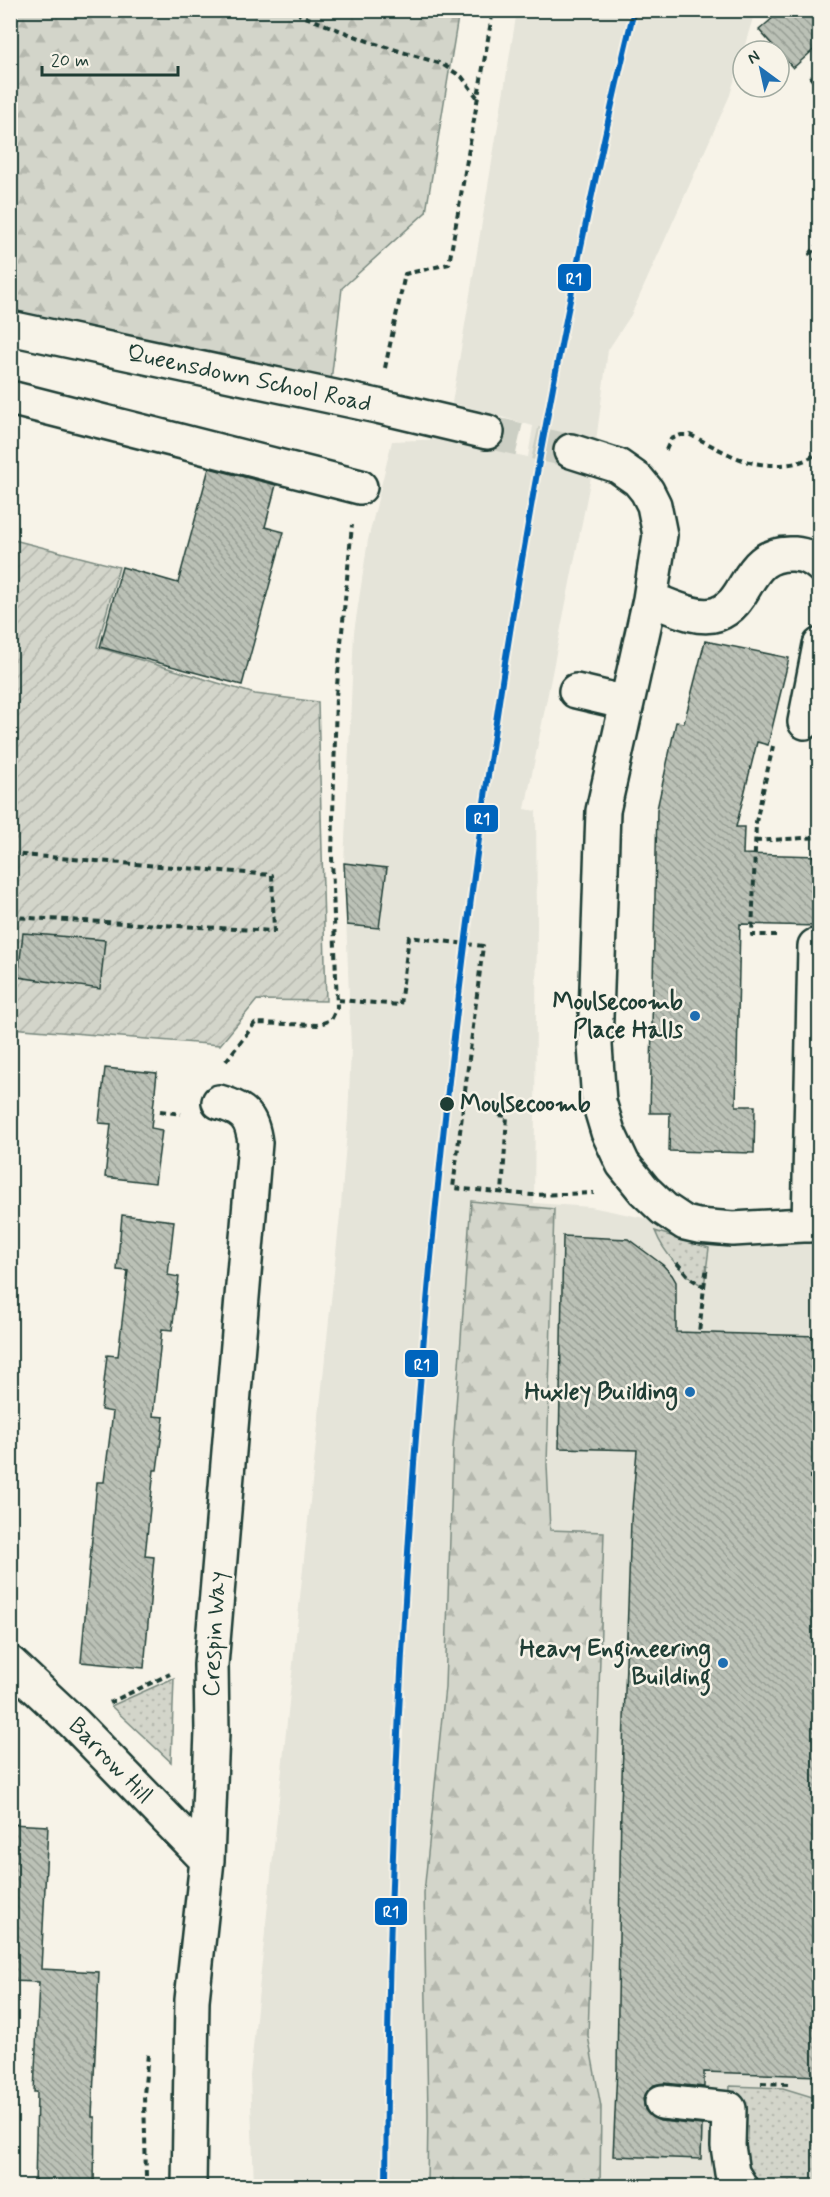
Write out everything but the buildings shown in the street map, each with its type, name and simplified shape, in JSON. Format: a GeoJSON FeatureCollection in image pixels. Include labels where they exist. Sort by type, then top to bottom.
{"type":"FeatureCollection","features":[{"type":"Feature","properties":{"kind":"street","name":"Queensdown School Road"},"geometry":{"type":"LineString","coordinates":[[10,328],[377,406],[487,432]]}},
{"type":"Feature","properties":{"kind":"street"},"geometry":{"type":"LineString","coordinates":[[10,398],[360,487]]}},
{"type":"Feature","properties":{"kind":"street"},"geometry":{"type":"LineString","coordinates":[[570,451],[618,466],[638,480],[654,505],[660,535],[650,599],[603,811],[595,1046],[599,1102],[605,1125],[617,1154],[653,1200],[685,1223],[733,1229],[814,1224],[815,946]]}},
{"type":"Feature","properties":{"kind":"street"},"geometry":{"type":"LineString","coordinates":[[650,599],[695,614],[710,615],[719,613],[736,600],[756,569],[775,556],[801,555],[819,565]]}},
{"type":"Feature","properties":{"kind":"street"},"geometry":{"type":"LineString","coordinates":[[805,722],[819,645]]}},
{"type":"Feature","properties":{"kind":"street"},"geometry":{"type":"LineString","coordinates":[[576,691],[627,703]]}},
{"type":"Feature","properties":{"kind":"street","name":"Crespin Way"},"geometry":{"type":"LineString","coordinates":[[189,2187],[192,2000],[207,1860],[212,1732],[211,1665],[255,1143],[253,1127],[249,1120],[234,1106],[219,1102]]}},
{"type":"Feature","properties":{"kind":"street","name":"Barrow Hill"},"geometry":{"type":"LineString","coordinates":[[10,1663],[74,1723],[207,1860]]}},
{"type":"Feature","properties":{"kind":"street"},"geometry":{"type":"LineString","coordinates":[[662,2102],[729,2109],[728,2146],[732,2173],[740,2187]]}},
{"type":"Feature","properties":{"kind":"path"},"geometry":{"type":"LineString","coordinates":[[298,10],[300,15],[373,44],[442,64],[462,77],[478,98]]}},
{"type":"Feature","properties":{"kind":"path"},"geometry":{"type":"LineString","coordinates":[[377,406],[405,274],[449,264],[493,10]]}},
{"type":"Feature","properties":{"kind":"path"},"geometry":{"type":"LineString","coordinates":[[819,69],[811,78],[819,88]]}},
{"type":"Feature","properties":{"kind":"path"},"geometry":{"type":"LineString","coordinates":[[819,243],[810,254],[819,264]]}},
{"type":"Feature","properties":{"kind":"path"},"geometry":{"type":"LineString","coordinates":[[647,491],[671,439],[681,435],[690,435],[746,461],[763,464],[781,465],[800,462],[817,453],[819,448]]}},
{"type":"Feature","properties":{"kind":"path"},"geometry":{"type":"LineString","coordinates":[[222,1067],[255,1023],[317,1025],[325,1023],[336,1014],[338,1000],[332,857],[336,696],[352,524],[360,487]]}},
{"type":"Feature","properties":{"kind":"path"},"geometry":{"type":"LineString","coordinates":[[805,722],[781,717],[768,764],[758,810],[755,841],[753,935],[815,936],[815,946]]}},
{"type":"Feature","properties":{"kind":"path"},"geometry":{"type":"LineString","coordinates":[[755,841],[819,837]]}},
{"type":"Feature","properties":{"kind":"path"},"geometry":{"type":"LineString","coordinates":[[10,854],[272,876],[274,932],[10,917]]}},
{"type":"Feature","properties":{"kind":"path"},"geometry":{"type":"LineString","coordinates":[[338,1000],[400,1005],[410,937],[483,946],[465,1112],[453,1188],[532,1195],[608,1193],[635,1179]]}},
{"type":"Feature","properties":{"kind":"path"},"geometry":{"type":"LineString","coordinates":[[160,1111],[181,1114],[182,1110]]}},
{"type":"Feature","properties":{"kind":"path"},"geometry":{"type":"LineString","coordinates":[[499,1115],[507,1116],[502,1193]]}},
{"type":"Feature","properties":{"kind":"path"},"geometry":{"type":"LineString","coordinates":[[809,1477],[819,1477]]}},
{"type":"Feature","properties":{"kind":"path"},"geometry":{"type":"LineString","coordinates":[[103,1706],[173,1673]]}},
{"type":"Feature","properties":{"kind":"shaded area"},"geometry":{"type":"Polygon","coordinates":[[[517,11],[755,11],[747,39],[731,39],[730,95],[631,315],[608,350],[592,472],[525,809],[536,811],[534,1203],[591,1207],[751,1240],[819,1228],[819,2186],[254,2186],[250,2076],[341,1205],[348,1118],[351,1049],[344,863],[354,632],[368,540],[392,441],[445,439],[528,457],[533,426],[452,403],[517,11]]]}},
{"type":"Feature","properties":{"kind":"green space"},"geometry":{"type":"Polygon","coordinates":[[[11,11],[459,11],[426,212],[342,288],[331,381],[11,310],[11,11]]]}},
{"type":"Feature","properties":{"kind":"green space"},"geometry":{"type":"Polygon","coordinates":[[[10,539],[119,567],[97,647],[255,694],[318,702],[326,1001],[257,1000],[220,1045],[11,1028],[10,539]]]}},
{"type":"Feature","properties":{"kind":"green space"},"geometry":{"type":"Polygon","coordinates":[[[471,1201],[554,1209],[547,1465],[550,1530],[604,1532],[588,2036],[601,2107],[600,2186],[427,2186],[424,1893],[445,1687],[453,1448],[471,1201]]]}},
{"type":"Feature","properties":{"kind":"green space"},"geometry":{"type":"Polygon","coordinates":[[[655,1231],[709,1248],[704,1287],[675,1263],[655,1231]]]}},
{"type":"Feature","properties":{"kind":"green space"},"geometry":{"type":"Polygon","coordinates":[[[174,1678],[171,1762],[111,1706],[174,1678]]]}},
{"type":"Feature","properties":{"kind":"green space"},"geometry":{"type":"Polygon","coordinates":[[[730,2086],[783,2088],[819,2099],[819,2186],[740,2186],[729,2109],[730,2086]]]}},
{"type":"Feature","properties":{"kind":"tunnel"},"geometry":{"type":"LineString","coordinates":[[487,432],[571,451]]}},
{"type":"Feature","properties":{"kind":"transit line","name":"R1"},"geometry":{"type":"LineString","coordinates":[[386,2186],[391,1912],[403,1638],[422,1364],[448,1091],[482,819],[524,548],[574,278],[634,10]]}},
{"type":"Feature","properties":{"kind":"place","name":"Moulsecoomb Place Halls"},"geometry":{"type":"Point","coordinates":[695,1016]}},
{"type":"Feature","properties":{"kind":"place","name":"Moulsecoomb"},"geometry":{"type":"Point","coordinates":[447,1104]}},
{"type":"Feature","properties":{"kind":"place","name":"Huxley Building"},"geometry":{"type":"Point","coordinates":[690,1392]}},
{"type":"Feature","properties":{"kind":"place","name":"Heavy Engineering Building"},"geometry":{"type":"Point","coordinates":[723,1663]}}]}
